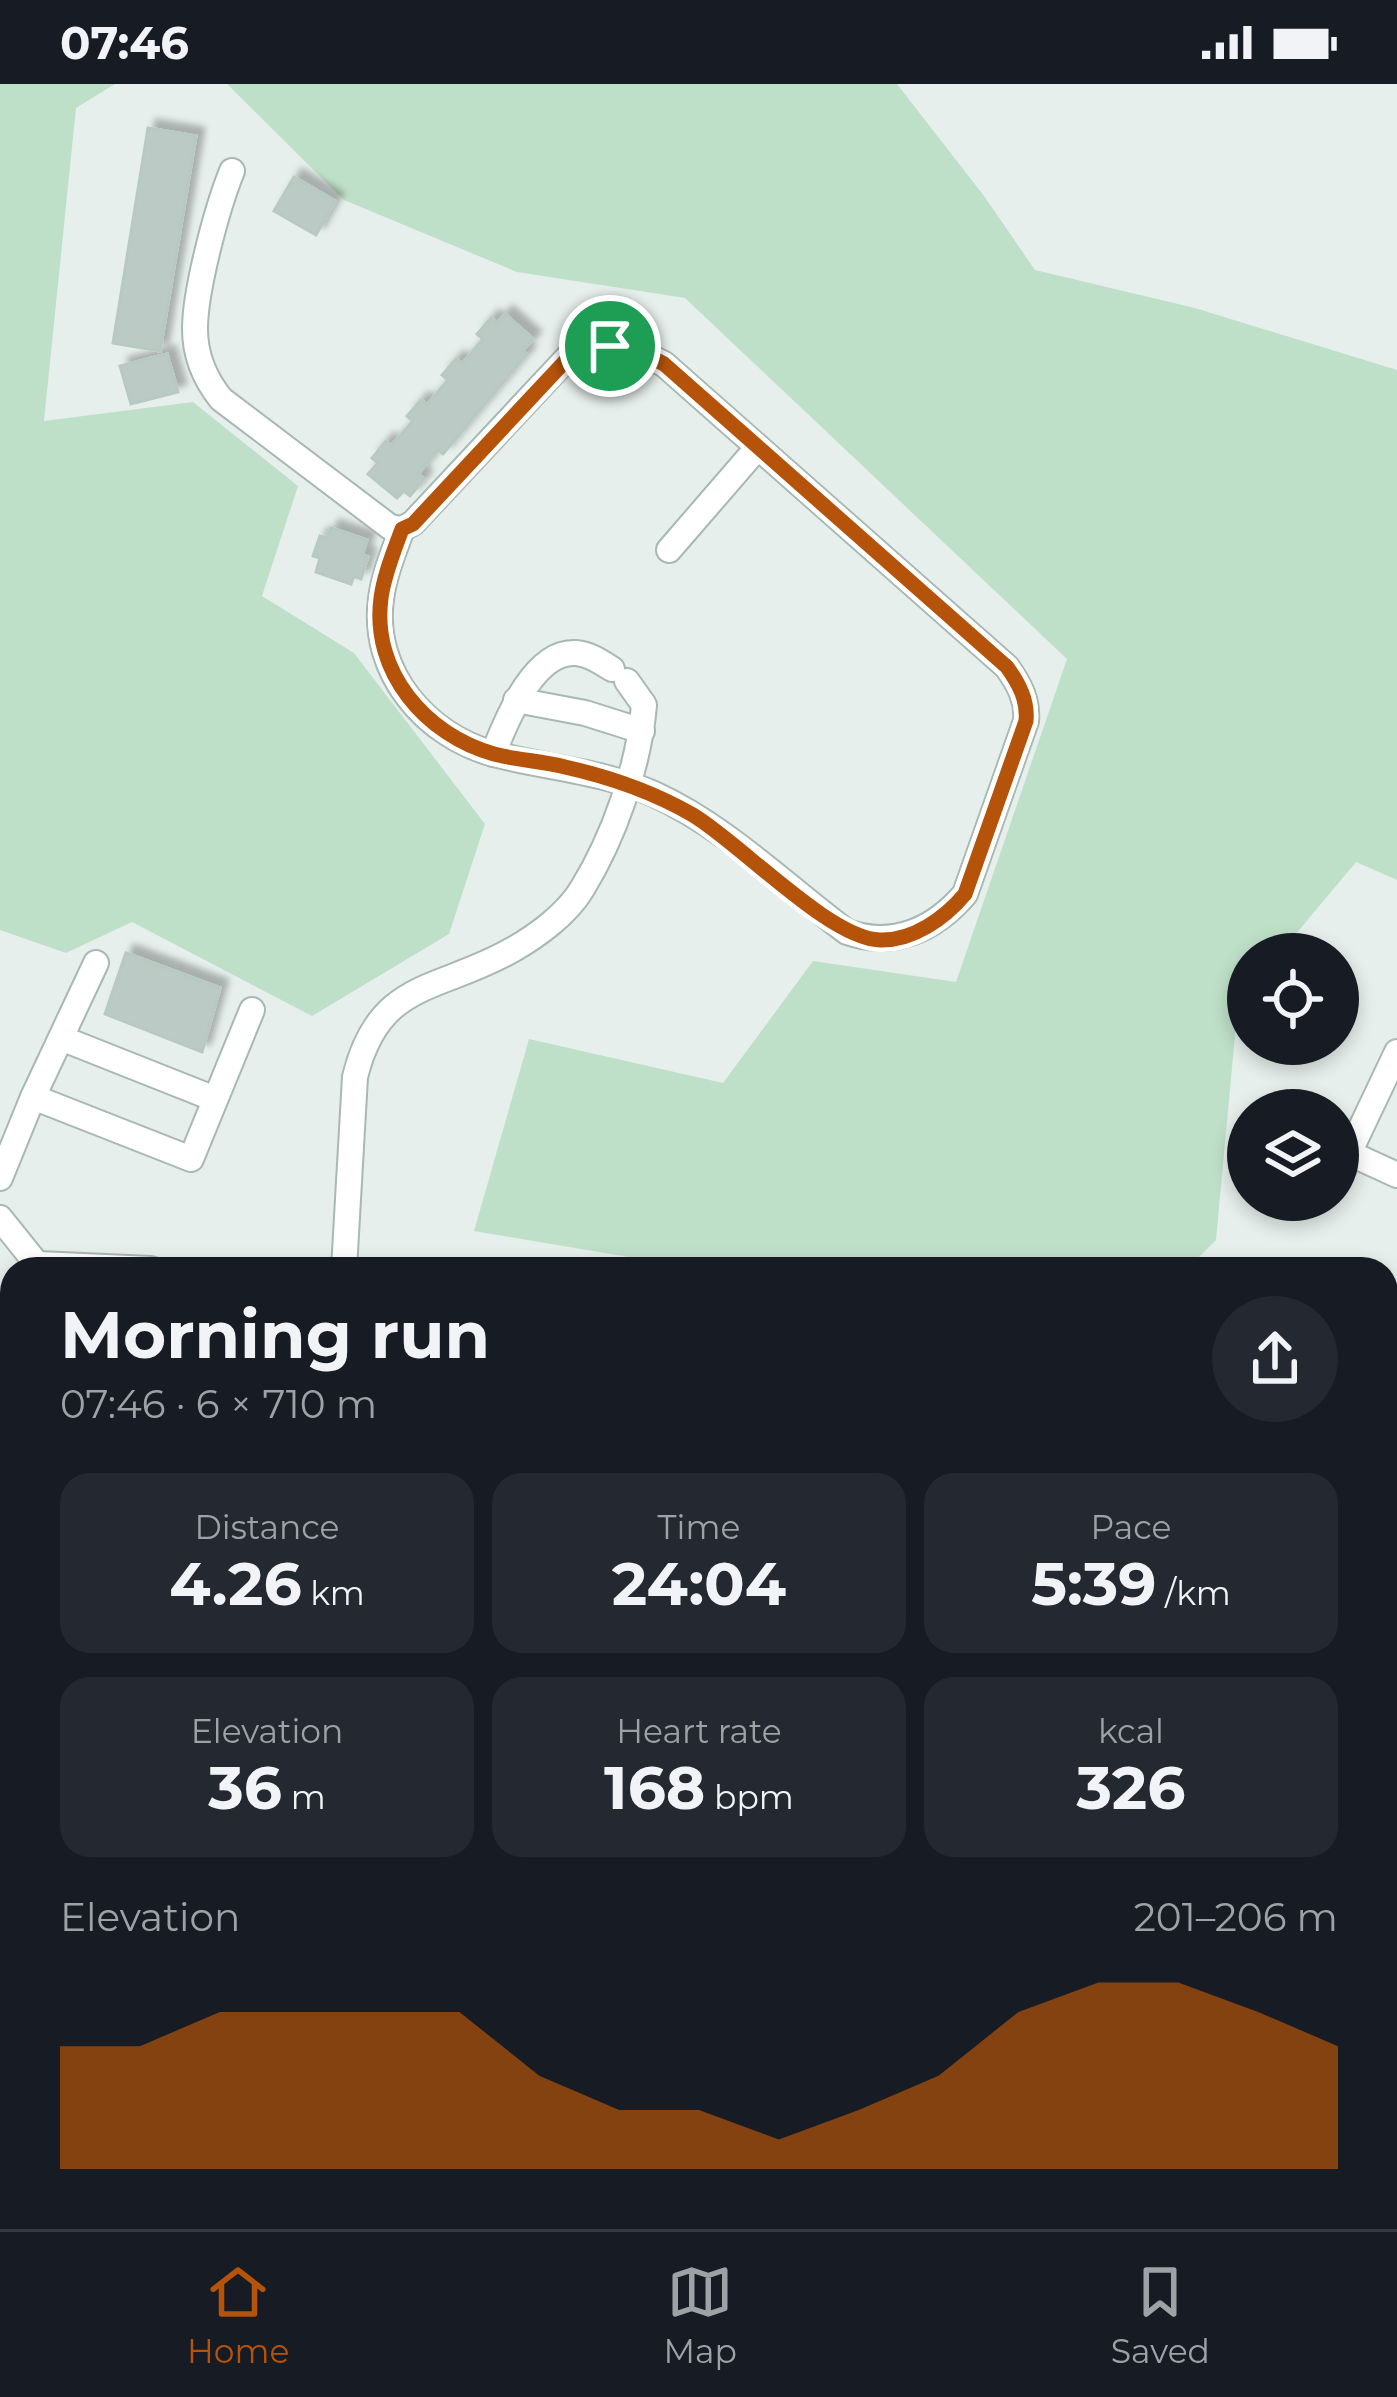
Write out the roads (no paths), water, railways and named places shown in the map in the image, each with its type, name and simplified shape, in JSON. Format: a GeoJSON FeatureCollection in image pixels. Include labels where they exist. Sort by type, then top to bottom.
{"type":"FeatureCollection","features":[{"type":"Feature","properties":{"kind":"street"},"geometry":{"type":"LineString","coordinates":[[232,171],[218,205],[194,328],[208,382],[221,399],[390,527],[413,524],[570,356],[590,348],[624,348],[664,364],[1007,667],[1020,686],[1026,721],[965,894],[950,912],[901,938],[862,938],[847,932],[712,827],[652,794],[565,766],[493,754],[451,736],[425,716],[392,674],[383,639],[381,598],[402,529]]}},
{"type":"Feature","properties":{"kind":"street"},"geometry":{"type":"LineString","coordinates":[[669,550],[758,447]]}},
{"type":"Feature","properties":{"kind":"street"},"geometry":{"type":"LineString","coordinates":[[345,1257],[355,1077],[375,1023],[399,1000],[514,949],[552,922],[580,892],[604,846],[627,784],[644,705],[619,675],[589,656],[571,652],[554,658],[516,700],[493,754]]}},
{"type":"Feature","properties":{"kind":"street"},"geometry":{"type":"LineString","coordinates":[[516,700],[585,713],[642,731]]}},
{"type":"Feature","properties":{"kind":"street"},"geometry":{"type":"LineString","coordinates":[[0,1178],[96,962]]}},
{"type":"Feature","properties":{"kind":"street"},"geometry":{"type":"LineString","coordinates":[[33,1097],[191,1159],[252,1010]]}},
{"type":"Feature","properties":{"kind":"street"},"geometry":{"type":"LineString","coordinates":[[61,1038],[215,1099]]}},
{"type":"Feature","properties":{"kind":"street"},"geometry":{"type":"LineString","coordinates":[[1397,1052],[1349,1153],[1397,1175]]}},
{"type":"Feature","properties":{"kind":"street"},"geometry":{"type":"LineString","coordinates":[[0,1218],[32,1257]]}}]}
